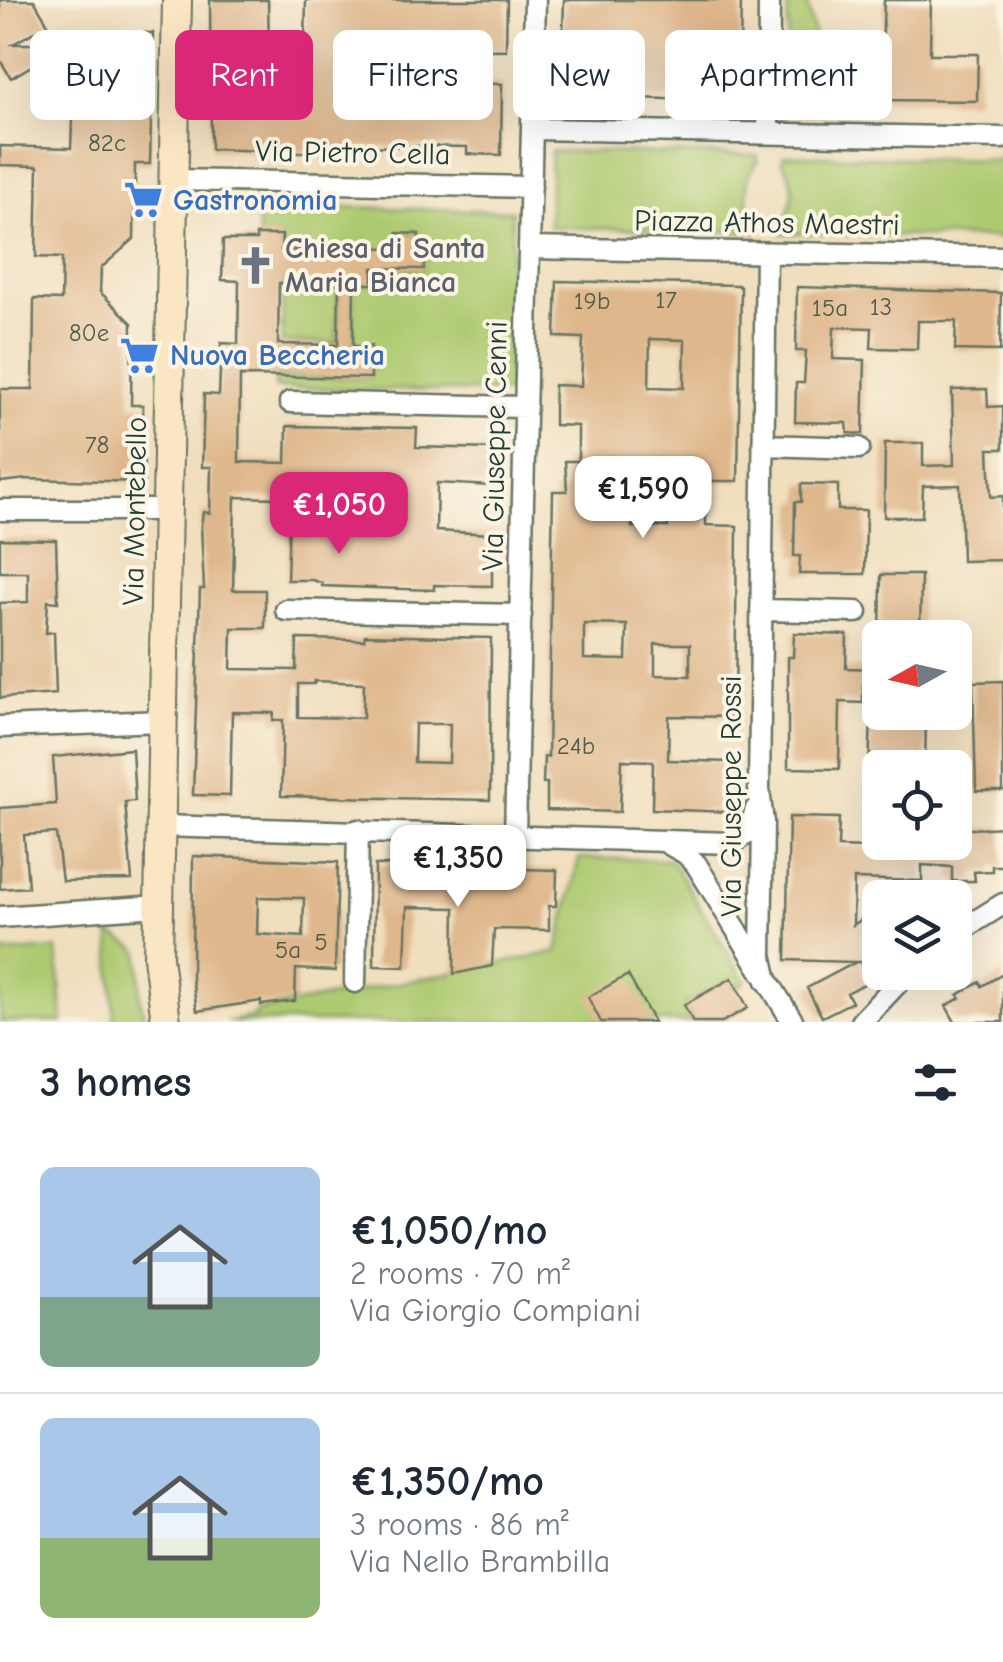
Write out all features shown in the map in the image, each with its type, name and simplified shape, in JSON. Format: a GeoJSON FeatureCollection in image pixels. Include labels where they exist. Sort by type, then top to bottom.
{"type":"FeatureCollection","features":[{"type":"Feature","properties":{"kind":"street","name":"Via Montebello"},"geometry":{"type":"LineString","coordinates":[[166,1022],[158,979],[177,0]]}},
{"type":"Feature","properties":{"kind":"street","name":"Via Giuseppe Cenni"},"geometry":{"type":"LineString","coordinates":[[516,834],[535,0]]}},
{"type":"Feature","properties":{"kind":"street"},"geometry":{"type":"LineString","coordinates":[[768,134],[770,0]]}},
{"type":"Feature","properties":{"kind":"street"},"geometry":{"type":"LineString","coordinates":[[532,129],[1003,138]]}},
{"type":"Feature","properties":{"kind":"street","name":"Via Pietro Cella"},"geometry":{"type":"LineString","coordinates":[[174,180],[531,187]]}},
{"type":"Feature","properties":{"kind":"street","name":"Piazza Athos Maestri"},"geometry":{"type":"LineString","coordinates":[[529,248],[1003,257]]}},
{"type":"Feature","properties":{"kind":"street","name":"Via Giuseppe Rossi"},"geometry":{"type":"LineString","coordinates":[[766,253],[759,789],[764,822],[761,954],[767,980]]}},
{"type":"Feature","properties":{"kind":"street"},"geometry":{"type":"LineString","coordinates":[[290,402],[526,407]]}},
{"type":"Feature","properties":{"kind":"street"},"geometry":{"type":"LineString","coordinates":[[763,445],[859,448]]}},
{"type":"Feature","properties":{"kind":"street"},"geometry":{"type":"LineString","coordinates":[[0,510],[167,510]]}},
{"type":"Feature","properties":{"kind":"street"},"geometry":{"type":"LineString","coordinates":[[286,610],[521,615]]}},
{"type":"Feature","properties":{"kind":"street"},"geometry":{"type":"LineString","coordinates":[[760,610],[857,612]]}},
{"type":"Feature","properties":{"kind":"street"},"geometry":{"type":"LineString","coordinates":[[0,726],[162,721]]}},
{"type":"Feature","properties":{"kind":"street"},"geometry":{"type":"LineString","coordinates":[[160,826],[732,843],[742,840],[754,823],[759,789]]}},
{"type":"Feature","properties":{"kind":"street"},"geometry":{"type":"LineString","coordinates":[[355,982],[358,830]]}},
{"type":"Feature","properties":{"kind":"street","name":"Via Giuseppe Rossi"},"geometry":{"type":"LineString","coordinates":[[655,841],[674,846],[692,859],[793,1022]]}},
{"type":"Feature","properties":{"kind":"street"},"geometry":{"type":"LineString","coordinates":[[972,923],[1003,904]]}},
{"type":"Feature","properties":{"kind":"street"},"geometry":{"type":"LineString","coordinates":[[0,917],[159,906]]}},
{"type":"Feature","properties":{"kind":"street"},"geometry":{"type":"LineString","coordinates":[[862,1022],[891,990]]}},
{"type":"Feature","properties":{"kind":"green space"},"geometry":{"type":"Polygon","coordinates":[[[788,0],[806,0],[813,30],[788,30],[788,0]]]}},
{"type":"Feature","properties":{"kind":"green space"},"geometry":{"type":"Polygon","coordinates":[[[551,151],[757,155],[747,187],[757,232],[549,227],[551,151]]]}},
{"type":"Feature","properties":{"kind":"green space"},"geometry":{"type":"Polygon","coordinates":[[[784,155],[1003,160],[1003,238],[781,233],[792,188],[782,161],[784,155]]]}},
{"type":"Feature","properties":{"kind":"green space"},"geometry":{"type":"Polygon","coordinates":[[[258,205],[512,211],[509,392],[275,388],[275,377],[370,378],[371,347],[353,346],[354,284],[372,284],[373,259],[403,260],[403,269],[423,269],[424,252],[418,251],[418,234],[397,233],[396,248],[281,250],[281,235],[258,235],[258,205]]]}},
{"type":"Feature","properties":{"kind":"green space"},"geometry":{"type":"Polygon","coordinates":[[[283,285],[338,286],[337,343],[282,342],[283,285]]]}},
{"type":"Feature","properties":{"kind":"green space"},"geometry":{"type":"Polygon","coordinates":[[[579,858],[671,860],[746,982],[737,987],[731,978],[684,1004],[693,1022],[226,1022],[255,1016],[256,1011],[557,952],[579,858]]]}},
{"type":"Feature","properties":{"kind":"green space"},"geometry":{"type":"Polygon","coordinates":[[[110,933],[140,953],[140,999],[146,1022],[114,1022],[110,933]]]}},
{"type":"Feature","properties":{"kind":"green space"},"geometry":{"type":"Polygon","coordinates":[[[57,949],[63,1022],[0,1022],[0,953],[57,949]]]}},
{"type":"Feature","properties":{"kind":"building"},"geometry":{"type":"Polygon","coordinates":[[[0,0],[34,0],[48,24],[30,30],[30,34],[13,44],[30,44],[30,67],[11,78],[0,60],[0,0]]]}},
{"type":"Feature","properties":{"kind":"building"},"geometry":{"type":"Polygon","coordinates":[[[210,0],[268,0],[269,30],[210,30],[210,0]]]}},
{"type":"Feature","properties":{"kind":"building"},"geometry":{"type":"Polygon","coordinates":[[[306,0],[507,0],[506,50],[493,50],[493,30],[333,30],[333,120],[493,120],[493,84],[502,84],[501,155],[467,154],[467,147],[422,146],[354,147],[354,152],[330,153],[211,149],[211,120],[313,120],[313,30],[305,30],[306,0]]]}},
{"type":"Feature","properties":{"kind":"building"},"geometry":{"type":"Polygon","coordinates":[[[564,0],[741,0],[740,30],[665,30],[665,99],[645,98],[645,30],[563,30],[564,0]]]}},
{"type":"Feature","properties":{"kind":"building"},"geometry":{"type":"Polygon","coordinates":[[[884,0],[931,0],[930,54],[978,54],[977,101],[892,100],[892,30],[883,30],[884,0]]]}},
{"type":"Feature","properties":{"kind":"building"},"geometry":{"type":"Polygon","coordinates":[[[72,120],[151,120],[150,164],[135,164],[134,239],[101,268],[100,292],[132,323],[131,405],[143,405],[144,482],[0,482],[0,389],[33,389],[34,299],[61,300],[62,258],[36,257],[38,166],[0,165],[0,146],[71,148],[72,120]]]}},
{"type":"Feature","properties":{"kind":"building"},"geometry":{"type":"Polygon","coordinates":[[[397,233],[419,234],[418,251],[424,251],[424,269],[373,268],[373,284],[354,284],[353,346],[371,346],[371,378],[240,376],[239,462],[286,463],[287,426],[417,428],[416,447],[494,449],[493,486],[437,483],[436,531],[492,534],[492,586],[434,585],[434,590],[322,586],[312,580],[287,580],[289,520],[278,519],[279,498],[235,497],[233,590],[265,590],[265,628],[232,628],[231,669],[296,670],[297,639],[364,640],[365,635],[491,638],[490,800],[281,796],[283,720],[273,720],[274,713],[232,712],[230,796],[193,795],[200,589],[204,589],[201,526],[203,512],[210,513],[211,467],[202,467],[204,394],[219,395],[221,343],[238,344],[239,281],[222,280],[223,240],[282,235],[281,250],[396,248],[397,233]],[[279,283],[278,344],[338,345],[339,284],[279,283]],[[364,683],[298,684],[298,717],[363,718],[364,683]],[[415,724],[414,762],[449,763],[450,724],[415,724]]]}},
{"type":"Feature","properties":{"kind":"building"},"geometry":{"type":"Polygon","coordinates":[[[557,281],[741,288],[738,481],[706,481],[706,525],[737,526],[735,717],[669,716],[668,760],[730,762],[729,812],[652,809],[653,761],[622,760],[620,812],[547,810],[547,783],[543,783],[544,757],[548,757],[553,491],[567,491],[565,461],[578,461],[578,426],[554,425],[554,385],[581,386],[583,338],[555,337],[557,281]],[[650,339],[649,387],[684,388],[685,340],[650,339]],[[632,477],[632,527],[668,527],[669,478],[632,477]],[[584,624],[584,659],[626,660],[627,625],[584,624]],[[655,644],[655,675],[690,676],[690,644],[655,644]]]}},
{"type":"Feature","properties":{"kind":"building"},"geometry":{"type":"Polygon","coordinates":[[[797,287],[1001,293],[1000,351],[955,350],[956,321],[918,321],[917,349],[871,348],[872,328],[834,327],[833,359],[865,360],[863,434],[848,433],[847,423],[795,422],[796,383],[804,383],[806,351],[796,351],[797,287]]]}},
{"type":"Feature","properties":{"kind":"building"},"geometry":{"type":"Polygon","coordinates":[[[987,389],[988,407],[1003,406],[1003,449],[989,449],[991,497],[1003,496],[1003,560],[962,561],[960,485],[923,486],[922,517],[884,517],[885,443],[923,443],[923,466],[954,465],[952,390],[987,389]]]}},
{"type":"Feature","properties":{"kind":"building"},"geometry":{"type":"Polygon","coordinates":[[[801,484],[838,485],[838,510],[866,510],[865,574],[799,574],[800,556],[794,556],[795,502],[801,502],[801,484]]]}},
{"type":"Feature","properties":{"kind":"building"},"geometry":{"type":"Polygon","coordinates":[[[0,539],[56,540],[58,602],[48,601],[46,633],[54,632],[56,694],[0,698],[0,603],[28,602],[28,572],[0,572],[0,539]]]}},
{"type":"Feature","properties":{"kind":"building"},"geometry":{"type":"Polygon","coordinates":[[[881,575],[921,575],[920,620],[880,620],[881,575]]]}},
{"type":"Feature","properties":{"kind":"building"},"geometry":{"type":"Polygon","coordinates":[[[794,633],[847,635],[846,668],[862,668],[862,703],[840,702],[839,769],[788,768],[788,657],[793,657],[794,633]]]}},
{"type":"Feature","properties":{"kind":"building"},"geometry":{"type":"Polygon","coordinates":[[[1003,681],[1003,791],[976,791],[973,682],[1003,681]]]}},
{"type":"Feature","properties":{"kind":"building"},"geometry":{"type":"Polygon","coordinates":[[[870,730],[926,730],[925,750],[870,750],[870,730]]]}},
{"type":"Feature","properties":{"kind":"building"},"geometry":{"type":"Polygon","coordinates":[[[132,749],[135,801],[125,802],[132,880],[62,881],[56,833],[24,835],[28,887],[0,889],[0,808],[56,804],[53,757],[132,749]]]}},
{"type":"Feature","properties":{"kind":"building"},"geometry":{"type":"Polygon","coordinates":[[[789,817],[839,818],[838,847],[862,848],[862,860],[972,860],[972,829],[1003,827],[1003,866],[974,872],[975,881],[952,880],[952,867],[922,865],[922,880],[854,879],[853,925],[862,919],[862,985],[847,993],[852,1002],[822,1017],[807,988],[856,962],[786,960],[789,817]]]}},
{"type":"Feature","properties":{"kind":"building"},"geometry":{"type":"Polygon","coordinates":[[[193,856],[338,862],[335,971],[296,969],[295,1001],[261,1005],[261,1001],[197,1011],[192,978],[193,856]],[[258,897],[257,934],[303,937],[304,898],[258,897]]]}},
{"type":"Feature","properties":{"kind":"building"},"geometry":{"type":"Polygon","coordinates":[[[415,861],[439,861],[438,879],[522,881],[522,869],[557,870],[556,906],[549,906],[549,930],[494,929],[492,966],[454,974],[455,908],[407,907],[405,967],[374,966],[375,865],[414,865],[415,861]]]}},
{"type":"Feature","properties":{"kind":"building"},"geometry":{"type":"Polygon","coordinates":[[[1003,974],[1003,1022],[955,1022],[946,1006],[980,982],[982,986],[1003,974]]]}},
{"type":"Feature","properties":{"kind":"building"},"geometry":{"type":"Polygon","coordinates":[[[628,975],[654,1022],[601,1022],[588,997],[628,975]]]}},
{"type":"Feature","properties":{"kind":"building"},"geometry":{"type":"Polygon","coordinates":[[[732,978],[748,1008],[722,1022],[693,1022],[684,1005],[732,978]]]}},
{"type":"Feature","properties":{"kind":"place","name":"Gastronomia"},"geometry":{"type":"Point","coordinates":[143,200]}},
{"type":"Feature","properties":{"kind":"place","name":"Chiesa di Santa Maria Bianca"},"geometry":{"type":"Point","coordinates":[255,265]}},
{"type":"Feature","properties":{"kind":"place","name":"Nuova Beccheria"},"geometry":{"type":"Point","coordinates":[140,355]}}]}
